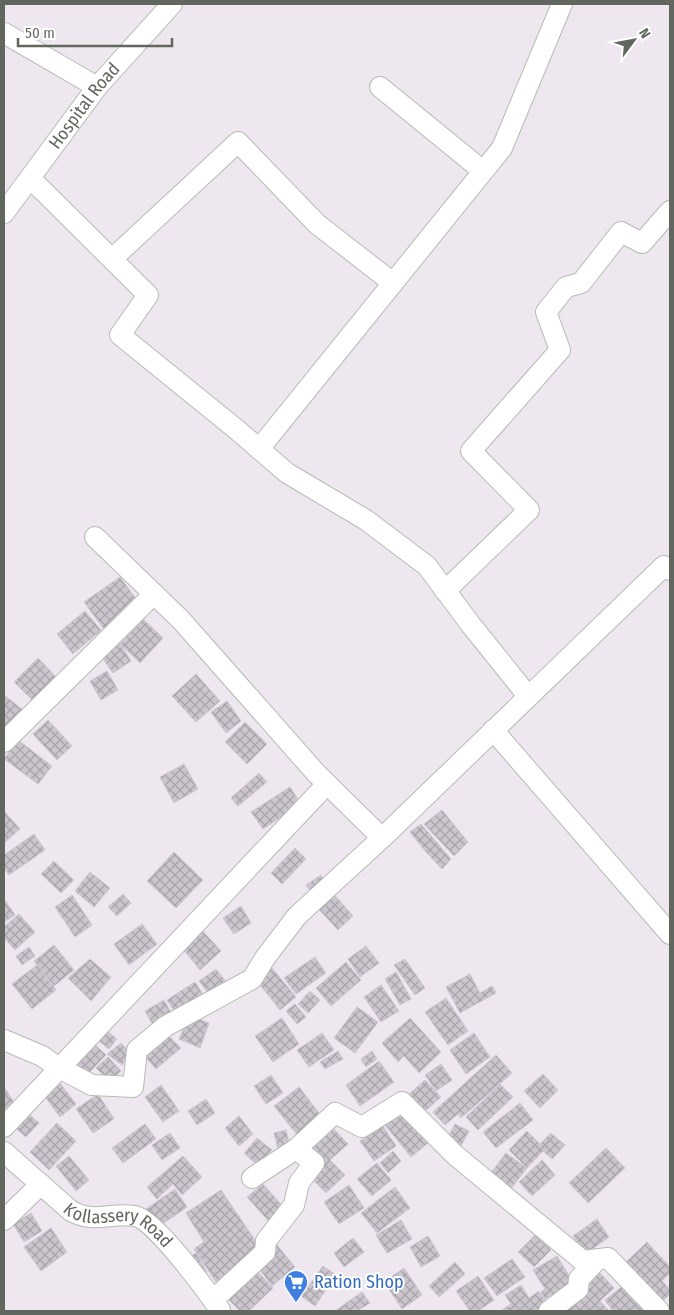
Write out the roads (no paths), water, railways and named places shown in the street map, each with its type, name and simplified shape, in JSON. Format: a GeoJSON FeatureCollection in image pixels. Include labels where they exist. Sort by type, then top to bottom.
{"type":"FeatureCollection","features":[{"type":"Feature","properties":{"kind":"street","name":"Hospital Road"},"geometry":{"type":"LineString","coordinates":[[4,213],[97,87],[172,4]]}},
{"type":"Feature","properties":{"kind":"street"},"geometry":{"type":"LineString","coordinates":[[259,449],[502,148],[562,4]]}},
{"type":"Feature","properties":{"kind":"street"},"geometry":{"type":"LineString","coordinates":[[4,33],[97,87]]}},
{"type":"Feature","properties":{"kind":"street"},"geometry":{"type":"LineString","coordinates":[[380,87],[483,171]]}},
{"type":"Feature","properties":{"kind":"street"},"geometry":{"type":"LineString","coordinates":[[112,259],[238,142],[317,224],[393,283]]}},
{"type":"Feature","properties":{"kind":"street"},"geometry":{"type":"LineString","coordinates":[[30,178],[148,295],[120,335],[287,473],[366,520],[427,566],[528,696]]}},
{"type":"Feature","properties":{"kind":"street"},"geometry":{"type":"LineString","coordinates":[[445,590],[529,510],[471,451],[560,350],[546,312],[566,287],[582,283],[621,232],[642,243],[670,211]]}},
{"type":"Feature","properties":{"kind":"street"},"geometry":{"type":"LineString","coordinates":[[95,537],[182,620],[327,784],[382,838]]}},
{"type":"Feature","properties":{"kind":"street"},"geometry":{"type":"LineString","coordinates":[[4,1040],[42,1056],[59,1068],[92,1085],[133,1087],[138,1050],[166,1026],[252,979],[265,958],[298,916],[382,838],[664,566],[670,570]]}},
{"type":"Feature","properties":{"kind":"street"},"geometry":{"type":"LineString","coordinates":[[4,742],[154,594]]}},
{"type":"Feature","properties":{"kind":"street"},"geometry":{"type":"LineString","coordinates":[[493,730],[670,934]]}},
{"type":"Feature","properties":{"kind":"street"},"geometry":{"type":"LineString","coordinates":[[4,1127],[327,784]]}},
{"type":"Feature","properties":{"kind":"street"},"geometry":{"type":"LineString","coordinates":[[252,1178],[296,1150],[335,1113],[362,1127],[402,1102],[455,1155],[583,1261],[608,1258],[659,1311]]}},
{"type":"Feature","properties":{"kind":"street"},"geometry":{"type":"LineString","coordinates":[[217,1306],[265,1252],[266,1241],[294,1205],[299,1183],[314,1164],[296,1150]]}},
{"type":"Feature","properties":{"kind":"street","name":"Kollassery Road"},"geometry":{"type":"LineString","coordinates":[[4,1152],[71,1211],[82,1217],[98,1218],[119,1214],[138,1216],[187,1265],[217,1306]]}},
{"type":"Feature","properties":{"kind":"street"},"geometry":{"type":"LineString","coordinates":[[4,1220],[41,1184]]}},
{"type":"Feature","properties":{"kind":"street"},"geometry":{"type":"LineString","coordinates":[[549,1311],[578,1288],[579,1279],[597,1260]]}},
{"type":"Feature","properties":{"kind":"place","name":"Ration Shop"},"geometry":{"type":"Point","coordinates":[296,1303]}}]}
